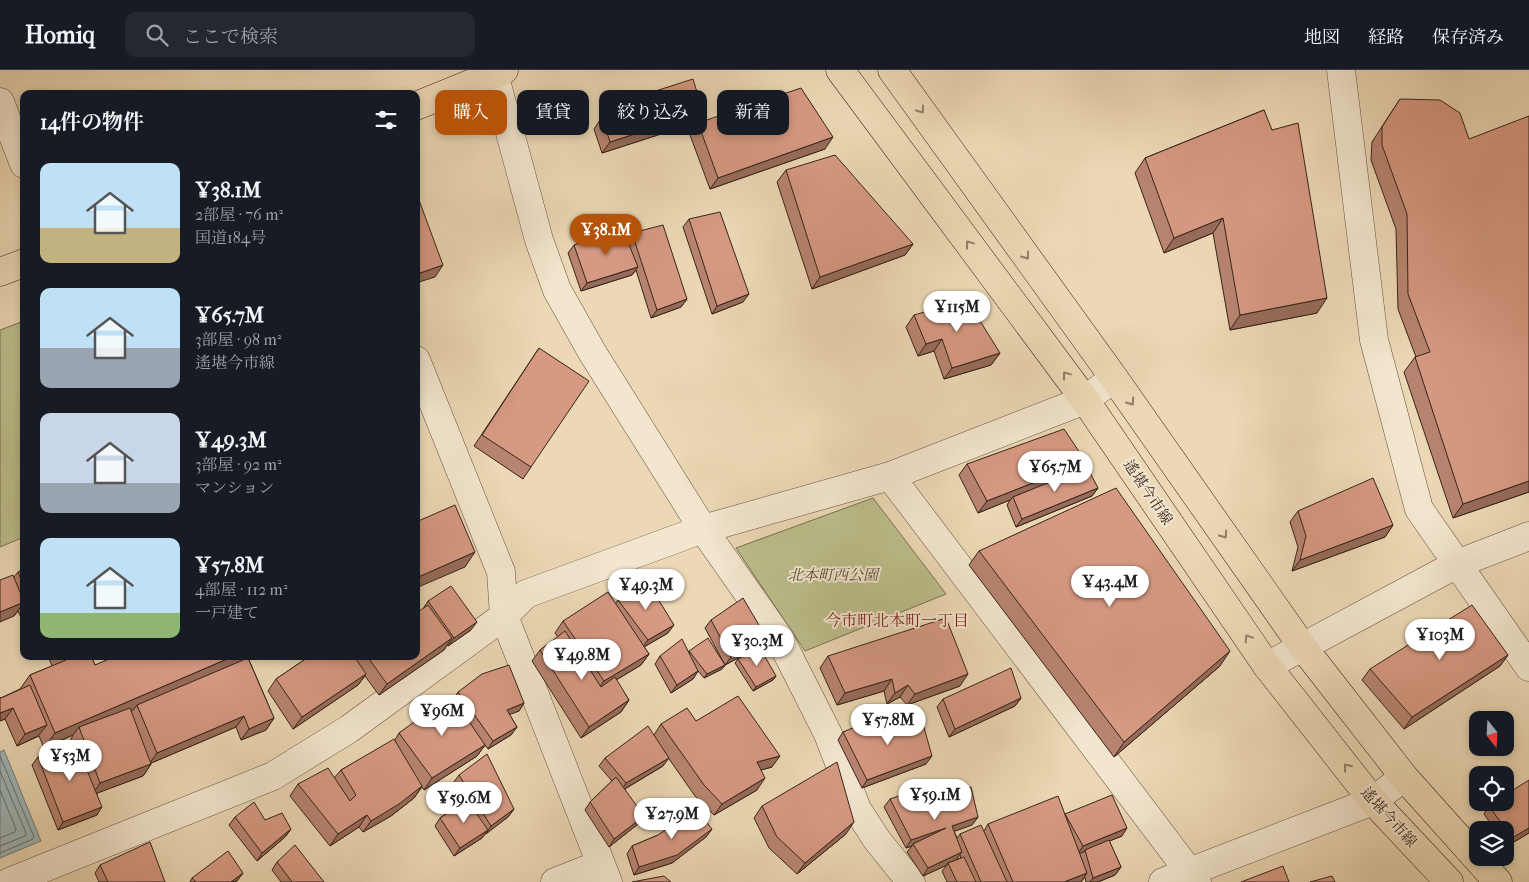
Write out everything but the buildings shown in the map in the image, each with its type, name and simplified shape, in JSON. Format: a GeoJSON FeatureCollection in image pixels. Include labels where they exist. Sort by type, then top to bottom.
{"type":"FeatureCollection","features":[{"type":"Feature","properties":{"kind":"main road","name":"遙堪今市線"},"geometry":{"type":"LineString","coordinates":[[840,70],[1085,400],[1267,666],[1373,801],[1449,882]]}},
{"type":"Feature","properties":{"kind":"main road"},"geometry":{"type":"LineString","coordinates":[[892,70],[1114,378],[1302,646],[1404,777],[1498,882]]}},
{"type":"Feature","properties":{"kind":"main road"},"geometry":{"type":"LineString","coordinates":[[420,104],[497,71]]}},
{"type":"Feature","properties":{"kind":"main road"},"geometry":{"type":"LineString","coordinates":[[0,272],[20,264]]}},
{"type":"Feature","properties":{"kind":"street"},"geometry":{"type":"LineString","coordinates":[[1340,70],[1374,340],[1419,509],[1529,667]]}},
{"type":"Feature","properties":{"kind":"street"},"geometry":{"type":"LineString","coordinates":[[497,71],[539,240],[557,290],[592,352],[703,529],[780,639],[828,734],[857,809],[877,840],[911,882]]}},
{"type":"Feature","properties":{"kind":"street"},"geometry":{"type":"LineString","coordinates":[[0,102],[20,154]]}},
{"type":"Feature","properties":{"kind":"street"},"geometry":{"type":"LineString","coordinates":[[420,370],[501,572],[504,616],[604,873],[555,882]]}},
{"type":"Feature","properties":{"kind":"street"},"geometry":{"type":"LineString","coordinates":[[9,882],[54,874],[273,776],[349,729],[504,616],[526,594],[703,529],[890,476],[1085,400],[1114,378]]}},
{"type":"Feature","properties":{"kind":"street"},"geometry":{"type":"LineString","coordinates":[[890,476],[1194,877]]}},
{"type":"Feature","properties":{"kind":"street"},"geometry":{"type":"LineString","coordinates":[[1267,666],[1457,564],[1529,536]]}},
{"type":"Feature","properties":{"kind":"street"},"geometry":{"type":"LineString","coordinates":[[1163,882],[1194,877],[1373,801],[1404,777]]}},
{"type":"Feature","properties":{"kind":"green space"},"geometry":{"type":"Polygon","coordinates":[[[20,322],[20,539],[0,547],[0,330],[20,322]]]}},
{"type":"Feature","properties":{"kind":"green space","name":"北本町西公園"},"geometry":{"type":"Polygon","coordinates":[[[873,498],[946,594],[805,651],[736,548],[873,498]]]}},
{"type":"Feature","properties":{"kind":"water"},"geometry":{"type":"Polygon","coordinates":[[[4,750],[41,841],[0,858],[0,752],[4,750]]]}},
{"type":"Feature","properties":{"kind":"district","name":"今市町北本町一丁目"},"geometry":{"type":"Point","coordinates":[897,620]}}]}
